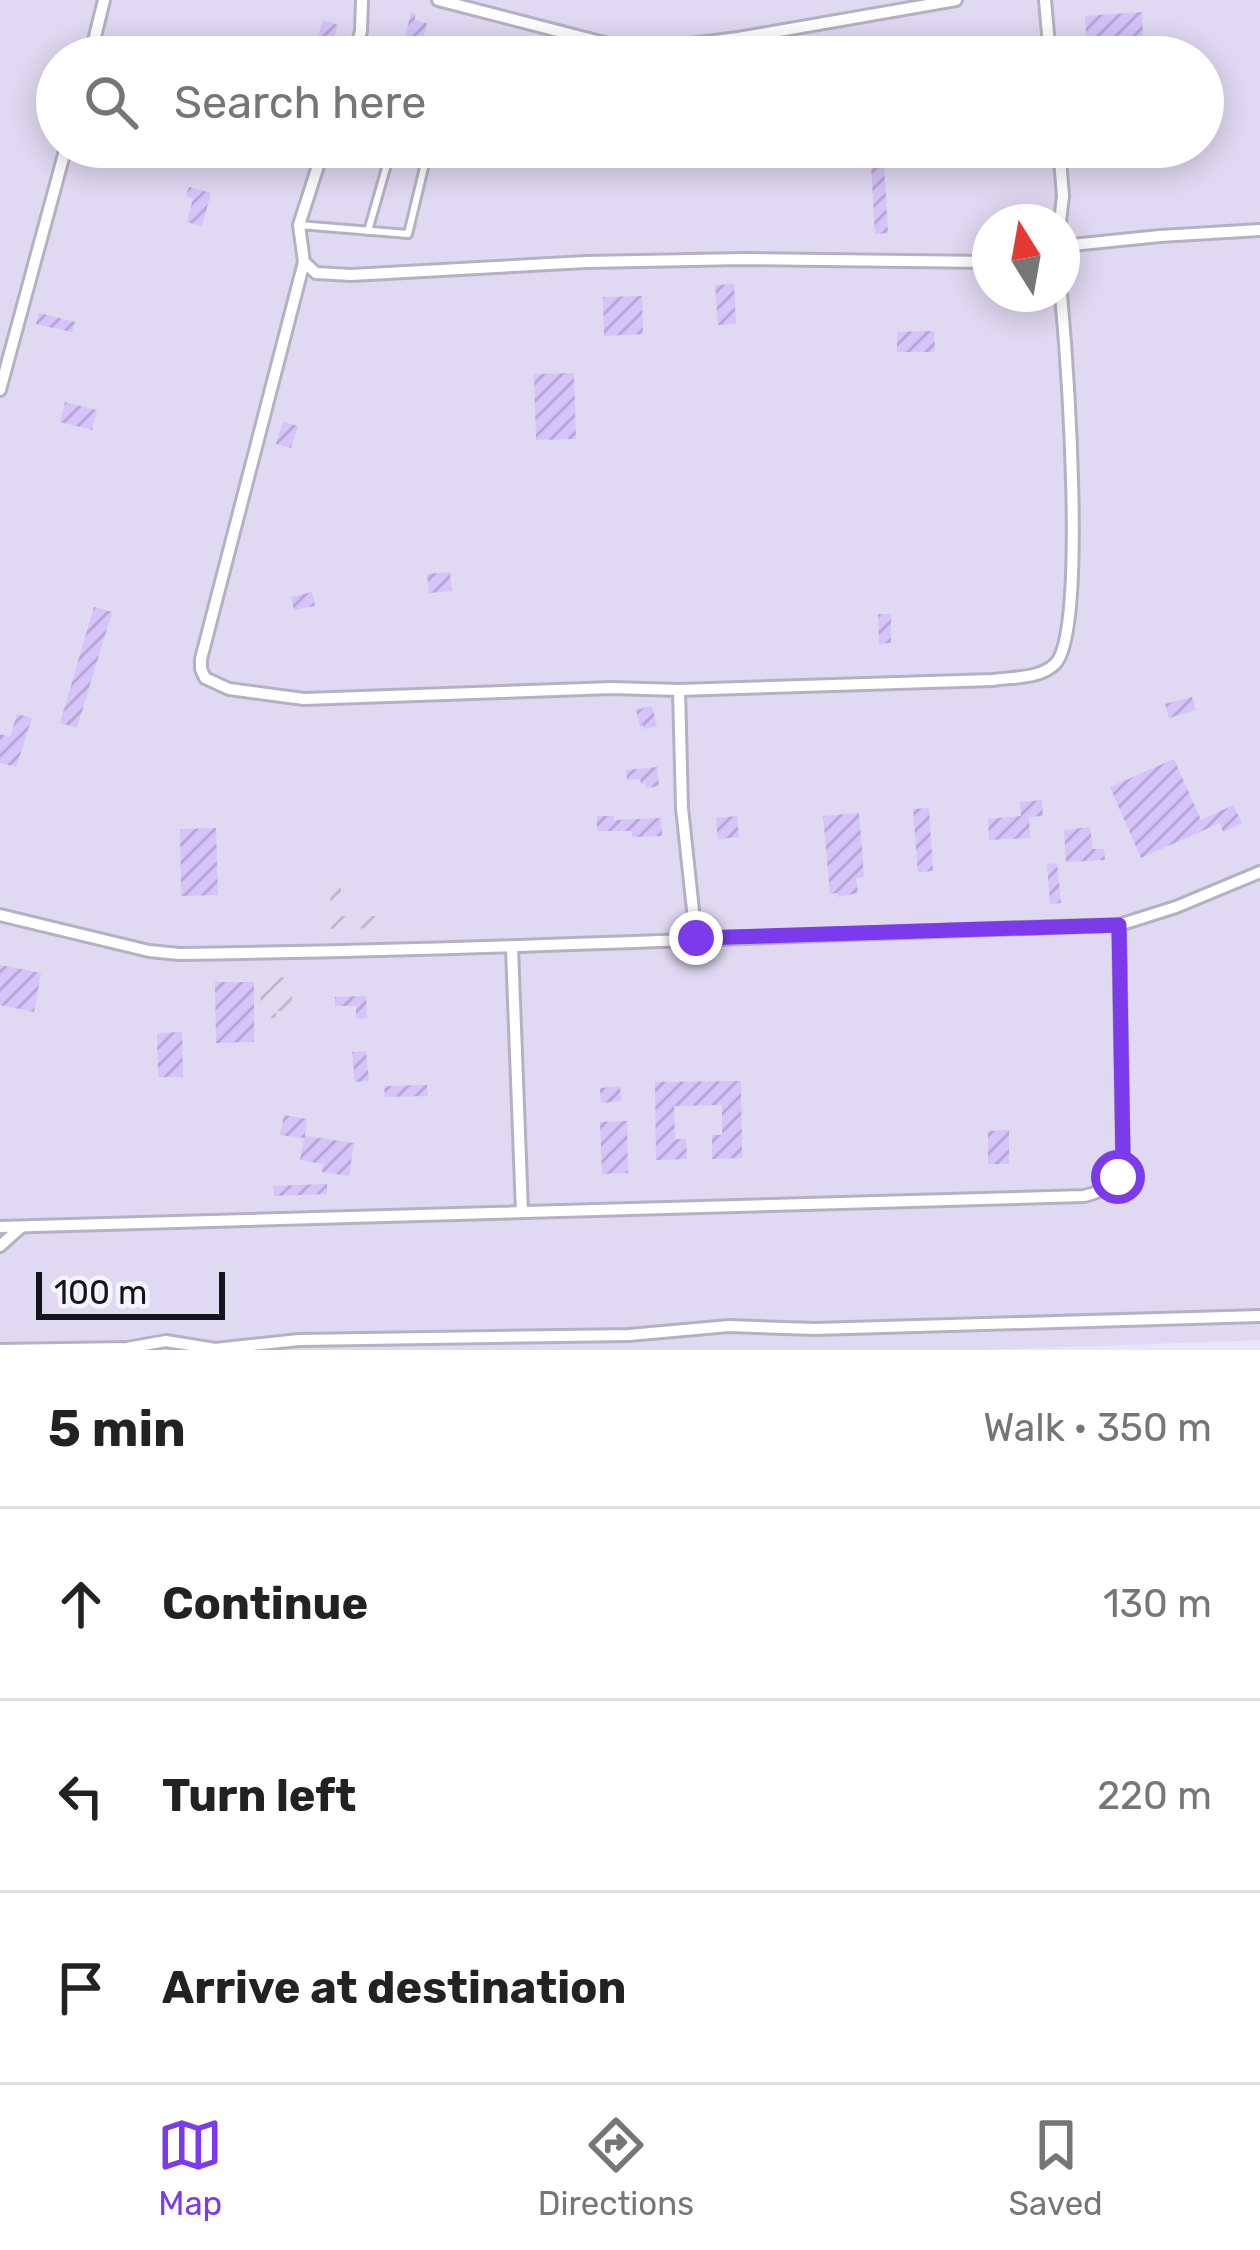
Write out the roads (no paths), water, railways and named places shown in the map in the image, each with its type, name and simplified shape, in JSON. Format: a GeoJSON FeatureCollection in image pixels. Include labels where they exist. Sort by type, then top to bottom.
{"type":"FeatureCollection","features":[{"type":"Feature","properties":{"kind":"street"},"geometry":{"type":"LineString","coordinates":[[95,36],[104,0]]}},
{"type":"Feature","properties":{"kind":"street"},"geometry":{"type":"LineString","coordinates":[[360,36],[362,0]]}},
{"type":"Feature","properties":{"kind":"street"},"geometry":{"type":"LineString","coordinates":[[438,0],[577,36]]}},
{"type":"Feature","properties":{"kind":"street"},"geometry":{"type":"LineString","coordinates":[[749,36],[956,0]]}},
{"type":"Feature","properties":{"kind":"street"},"geometry":{"type":"LineString","coordinates":[[1045,0],[1048,36]]}},
{"type":"Feature","properties":{"kind":"street"},"geometry":{"type":"LineString","coordinates":[[0,390],[61,168]]}},
{"type":"Feature","properties":{"kind":"street"},"geometry":{"type":"LineString","coordinates":[[318,168],[299,225],[304,262],[201,659],[206,679],[229,689],[304,699],[612,688],[679,690],[993,680],[1033,675],[1054,666],[1065,649],[1072,572],[1070,398],[1062,312]]}},
{"type":"Feature","properties":{"kind":"street"},"geometry":{"type":"LineString","coordinates":[[1060,168],[1062,204]]}},
{"type":"Feature","properties":{"kind":"street"},"geometry":{"type":"LineString","coordinates":[[1080,244],[1260,230]]}},
{"type":"Feature","properties":{"kind":"street"},"geometry":{"type":"LineString","coordinates":[[304,262],[316,273],[351,275],[586,262],[972,262]]}},
{"type":"Feature","properties":{"kind":"street"},"geometry":{"type":"LineString","coordinates":[[679,690],[682,808],[696,938]]}},
{"type":"Feature","properties":{"kind":"street"},"geometry":{"type":"LineString","coordinates":[[0,915],[179,954],[512,948],[1119,925],[1260,872]]}},
{"type":"Feature","properties":{"kind":"street"},"geometry":{"type":"LineString","coordinates":[[0,1227],[1102,1192],[1118,1177],[1123,1159],[1119,925]]}},
{"type":"Feature","properties":{"kind":"street"},"geometry":{"type":"LineString","coordinates":[[512,948],[522,1212]]}},
{"type":"Feature","properties":{"kind":"street"},"geometry":{"type":"LineString","coordinates":[[0,1246],[22,1227]]}},
{"type":"Feature","properties":{"kind":"street"},"geometry":{"type":"LineString","coordinates":[[0,1350],[127,1348],[166,1341],[215,1348],[299,1340],[629,1335],[728,1326],[815,1329],[1260,1316]]}},
{"type":"Feature","properties":{"kind":"lane"},"geometry":{"type":"LineString","coordinates":[[368,231],[386,168]]}},
{"type":"Feature","properties":{"kind":"lane"},"geometry":{"type":"LineString","coordinates":[[299,225],[408,234],[424,168]]}}]}
